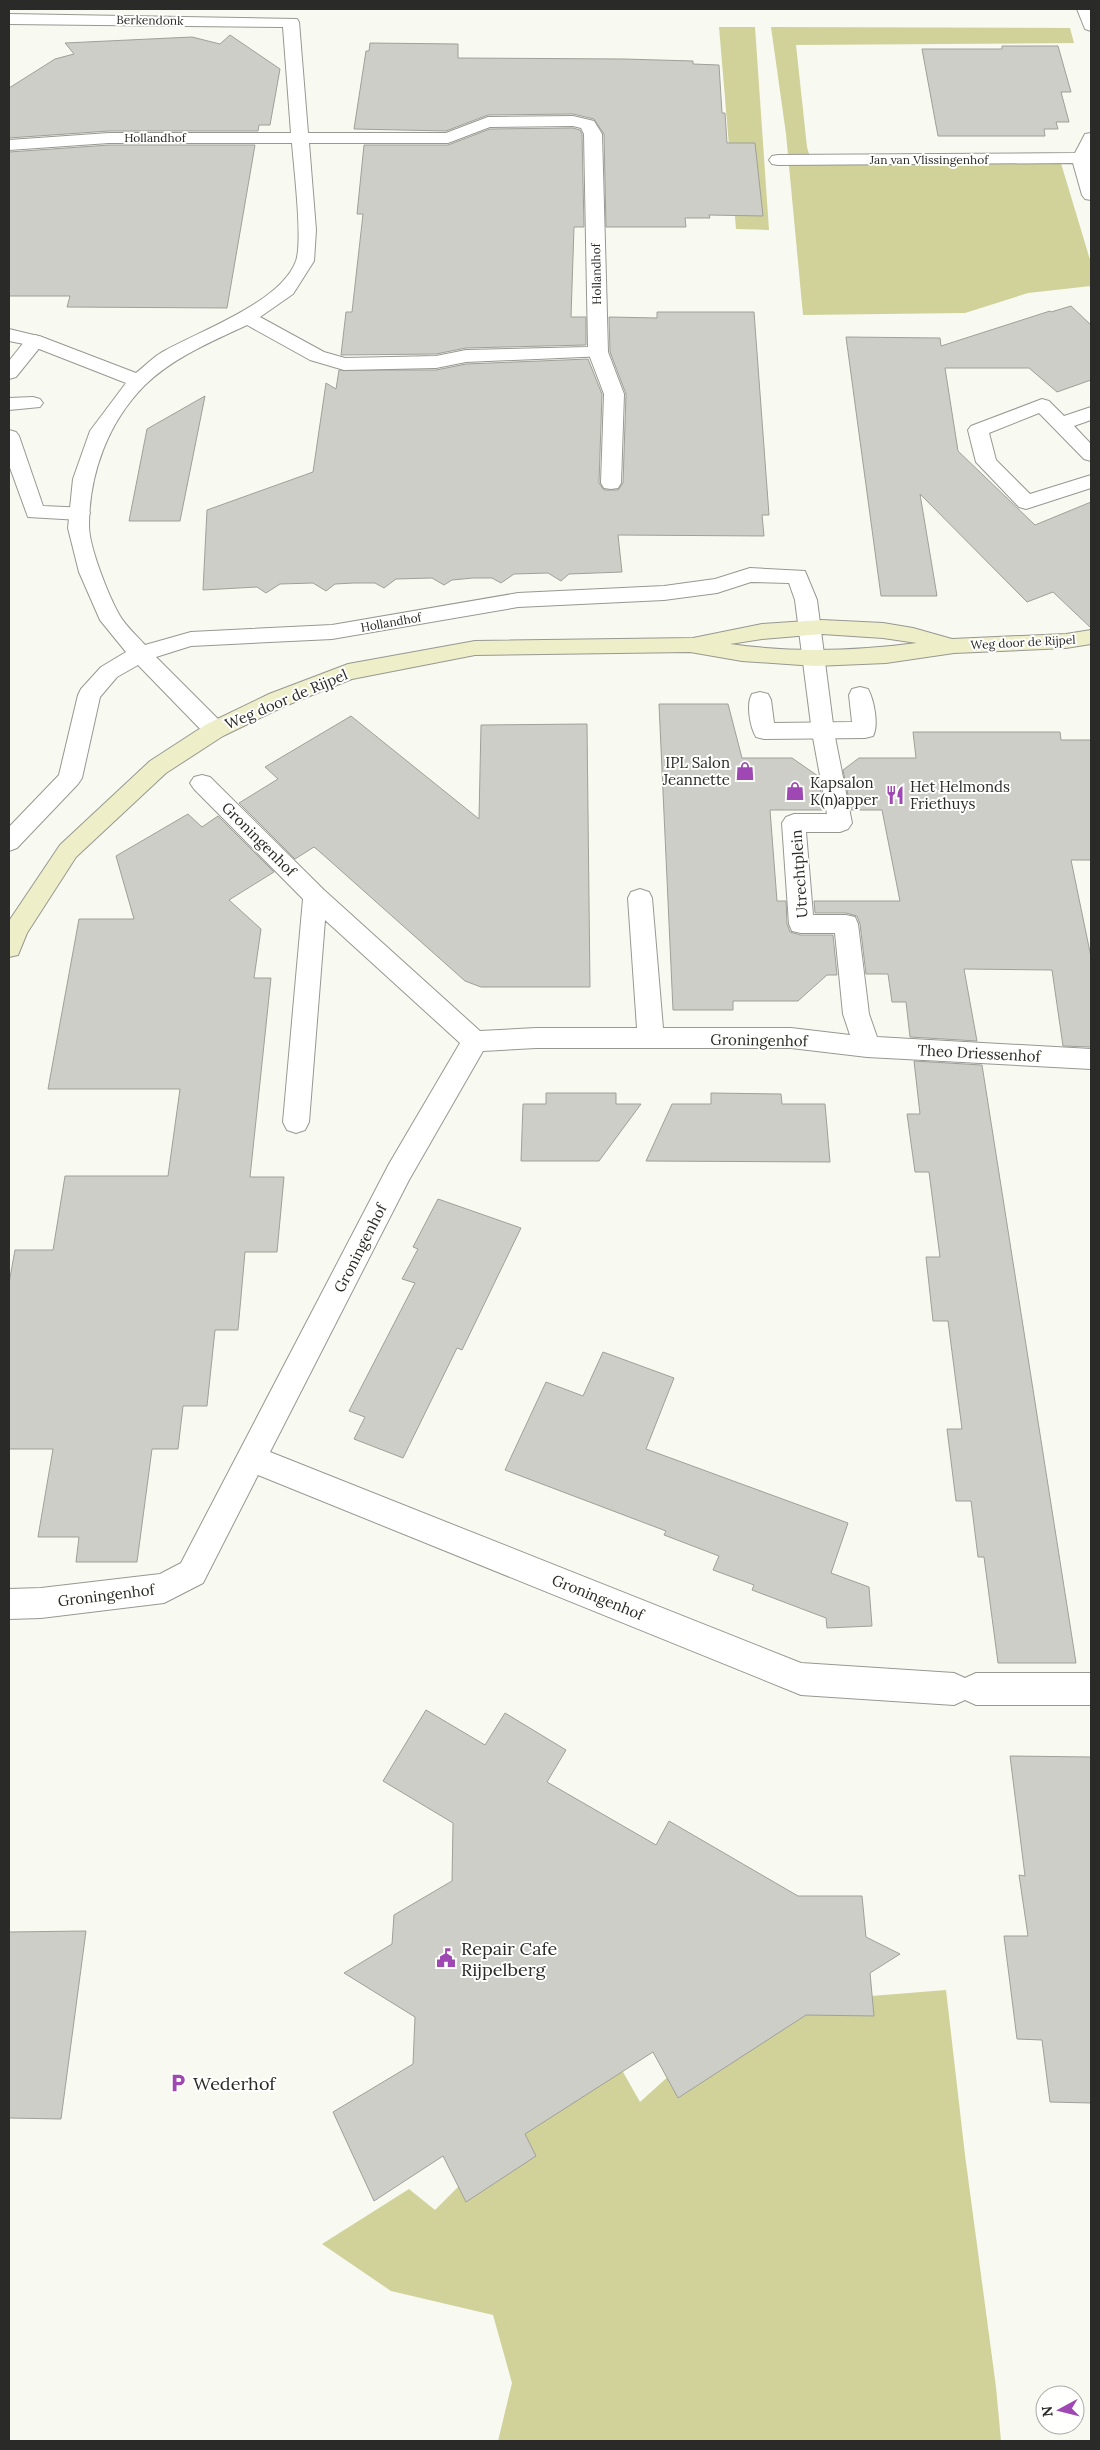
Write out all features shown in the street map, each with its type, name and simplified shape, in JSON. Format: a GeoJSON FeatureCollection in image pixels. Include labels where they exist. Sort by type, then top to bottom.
{"type":"FeatureCollection","features":[{"type":"Feature","properties":{"kind":"street"},"geometry":{"type":"LineString","coordinates":[[1085,9],[1091,26]]}},
{"type":"Feature","properties":{"kind":"street","name":"Berkendonk"},"geometry":{"type":"LineString","coordinates":[[9,19],[291,22],[301,136]]}},
{"type":"Feature","properties":{"kind":"street","name":"Hollandhof"},"geometry":{"type":"LineString","coordinates":[[9,145],[109,138],[301,136],[448,138],[488,122],[573,121],[588,125],[593,134],[598,352]]}},
{"type":"Feature","properties":{"kind":"street"},"geometry":{"type":"LineString","coordinates":[[215,730],[140,654],[111,620],[90,572],[78,528],[83,479],[100,431],[138,381],[170,355],[247,316],[286,290],[305,261],[307,230],[301,136]]}},
{"type":"Feature","properties":{"kind":"street"},"geometry":{"type":"LineString","coordinates":[[1091,138],[1084,167],[1091,195]]}},
{"type":"Feature","properties":{"kind":"street","name":"Jan van Vlissingenhof"},"geometry":{"type":"LineString","coordinates":[[778,160],[1084,167]]}},
{"type":"Feature","properties":{"kind":"street"},"geometry":{"type":"LineString","coordinates":[[247,316],[317,356],[344,364],[436,362],[466,356],[598,352],[614,394],[611,483]]}},
{"type":"Feature","properties":{"kind":"street"},"geometry":{"type":"LineString","coordinates":[[9,335],[35,341],[138,381]]}},
{"type":"Feature","properties":{"kind":"street"},"geometry":{"type":"LineString","coordinates":[[9,373],[35,341]]}},
{"type":"Feature","properties":{"kind":"street"},"geometry":{"type":"LineString","coordinates":[[9,404],[33,403]]}},
{"type":"Feature","properties":{"kind":"street"},"geometry":{"type":"LineString","coordinates":[[1091,455],[1042,404],[978,430],[986,462],[1026,502],[1091,480]]}},
{"type":"Feature","properties":{"kind":"street"},"geometry":{"type":"LineString","coordinates":[[1060,424],[1091,414]]}},
{"type":"Feature","properties":{"kind":"street"},"geometry":{"type":"LineString","coordinates":[[9,436],[35,512],[80,513]]}},
{"type":"Feature","properties":{"kind":"street","name":"Hollandhof"},"geometry":{"type":"LineString","coordinates":[[9,842],[70,778],[89,695],[110,672],[140,654],[191,639],[332,632],[518,600],[664,592],[717,586],[750,575],[796,576],[806,600],[815,658]]}},
{"type":"Feature","properties":{"kind":"street","name":"Weg door de Rijpel"},"geometry":{"type":"LineString","coordinates":[[690,645],[742,633],[832,625],[909,633],[954,646]]}},
{"type":"Feature","properties":{"kind":"street","name":"Weg door de Rijpel"},"geometry":{"type":"LineString","coordinates":[[9,948],[16,930],[68,851],[158,767],[215,730],[277,700],[348,672],[475,648],[690,645],[742,654],[815,658],[886,655],[954,646],[1091,637]]}},
{"type":"Feature","properties":{"kind":"street","name":"Utrechtplein"},"geometry":{"type":"LineString","coordinates":[[815,658],[823,732],[840,823],[794,824],[801,924],[846,924],[856,1014],[867,1047]]}},
{"type":"Feature","properties":{"kind":"street"},"geometry":{"type":"LineString","coordinates":[[760,700],[764,731],[823,732],[865,730],[860,695]]}},
{"type":"Feature","properties":{"kind":"street","name":"Groningenhof"},"geometry":{"type":"LineString","coordinates":[[202,783],[314,896],[476,1041],[791,1038],[867,1047]]}},
{"type":"Feature","properties":{"kind":"street"},"geometry":{"type":"LineString","coordinates":[[296,1122],[314,896]]}},
{"type":"Feature","properties":{"kind":"street"},"geometry":{"type":"LineString","coordinates":[[640,898],[651,1039]]}},
{"type":"Feature","properties":{"kind":"street","name":"Groningenhof"},"geometry":{"type":"LineString","coordinates":[[9,1604],[41,1603],[164,1588],[192,1573],[399,1172],[476,1041]]}},
{"type":"Feature","properties":{"kind":"street","name":"Theo Driessenhof"},"geometry":{"type":"LineString","coordinates":[[867,1047],[1091,1059]]}},
{"type":"Feature","properties":{"kind":"street","name":"Groningenhof"},"geometry":{"type":"LineString","coordinates":[[252,1459],[801,1678],[965,1689],[1091,1689]]}},
{"type":"Feature","properties":{"kind":"green space"},"geometry":{"type":"Polygon","coordinates":[[[719,27],[755,27],[769,230],[736,229],[719,27]]]}},
{"type":"Feature","properties":{"kind":"green space"},"geometry":{"type":"Polygon","coordinates":[[[771,27],[1070,28],[1074,43],[796,45],[807,147],[811,161],[1060,160],[1091,263],[1091,286],[1028,293],[965,313],[803,315],[786,134],[771,27]]]}},
{"type":"Feature","properties":{"kind":"green space"},"geometry":{"type":"Polygon","coordinates":[[[946,1990],[965,2155],[996,2387],[1001,2441],[498,2441],[512,2383],[493,2315],[391,2291],[322,2244],[409,2189],[435,2210],[485,2160],[610,2049],[640,2102],[746,2006],[946,1990]]]}},
{"type":"Feature","properties":{"kind":"building"},"geometry":{"type":"Polygon","coordinates":[[[230,35],[280,69],[270,125],[259,125],[258,131],[109,131],[9,138],[9,88],[55,59],[74,54],[65,43],[192,37],[220,44],[230,35]]]}},
{"type":"Feature","properties":{"kind":"building"},"geometry":{"type":"Polygon","coordinates":[[[370,43],[458,44],[458,58],[624,59],[693,61],[693,64],[719,65],[722,113],[725,113],[727,143],[755,143],[763,216],[709,215],[710,218],[685,218],[686,227],[606,227],[604,134],[594,119],[573,114],[488,115],[446,131],[354,129],[366,51],[369,51],[370,43]]]}},
{"type":"Feature","properties":{"kind":"building"},"geometry":{"type":"Polygon","coordinates":[[[1002,46],[1058,46],[1071,92],[1061,92],[1069,122],[1056,122],[1058,129],[1044,129],[1045,136],[938,136],[922,49],[1002,49],[1002,46]]]}},
{"type":"Feature","properties":{"kind":"building"},"geometry":{"type":"Polygon","coordinates":[[[573,128],[580,130],[582,134],[584,227],[574,227],[571,317],[586,317],[586,345],[466,348],[436,354],[341,355],[346,312],[352,312],[363,214],[357,214],[364,145],[448,145],[490,129],[573,128]]]}},
{"type":"Feature","properties":{"kind":"building"},"geometry":{"type":"Polygon","coordinates":[[[109,145],[255,145],[227,308],[67,307],[70,296],[9,296],[9,152],[109,145]]]}},
{"type":"Feature","properties":{"kind":"building"},"geometry":{"type":"Polygon","coordinates":[[[1071,306],[1091,325],[1091,380],[1057,392],[1029,368],[945,368],[958,451],[1035,525],[1091,502],[1091,628],[1053,592],[1027,602],[920,494],[937,596],[881,596],[846,337],[940,338],[941,346],[1071,306]]]}},
{"type":"Feature","properties":{"kind":"building"},"geometry":{"type":"Polygon","coordinates":[[[657,312],[754,312],[769,515],[762,515],[764,536],[618,535],[622,572],[569,574],[561,581],[548,573],[514,574],[501,583],[492,578],[473,578],[452,580],[444,585],[432,578],[396,579],[384,588],[375,583],[354,583],[335,584],[326,591],[313,583],[280,584],[266,593],[257,587],[203,590],[207,510],[313,472],[326,383],[336,389],[339,370],[436,370],[466,364],[588,359],[602,394],[599,483],[604,490],[618,490],[623,483],[626,394],[610,352],[609,317],[657,318],[657,312]]]}},
{"type":"Feature","properties":{"kind":"building"},"geometry":{"type":"Polygon","coordinates":[[[205,396],[180,521],[129,521],[147,429],[205,396]]]}},
{"type":"Feature","properties":{"kind":"building"},"geometry":{"type":"Polygon","coordinates":[[[659,704],[728,704],[742,758],[792,758],[818,776],[824,810],[770,810],[777,901],[786,901],[787,924],[790,932],[801,935],[833,935],[837,975],[827,975],[798,1001],[733,1001],[733,1010],[673,1010],[659,704]]]}},
{"type":"Feature","properties":{"kind":"building"},"geometry":{"type":"Polygon","coordinates":[[[351,716],[479,819],[481,725],[587,724],[590,987],[481,987],[465,981],[314,847],[295,859],[239,803],[278,779],[265,767],[351,716]]]}},
{"type":"Feature","properties":{"kind":"building"},"geometry":{"type":"Polygon","coordinates":[[[913,732],[1060,732],[1061,740],[1091,740],[1091,860],[1071,860],[1091,957],[1091,1047],[1063,1046],[1052,970],[964,969],[977,1041],[910,1037],[906,1002],[892,1002],[888,974],[866,974],[860,924],[857,916],[846,913],[815,913],[814,901],[900,901],[882,810],[851,810],[843,770],[859,758],[916,758],[913,732]]]}},
{"type":"Feature","properties":{"kind":"building"},"geometry":{"type":"Polygon","coordinates":[[[188,814],[202,827],[218,816],[274,872],[229,900],[261,929],[254,978],[271,978],[250,1177],[284,1177],[277,1252],[245,1252],[238,1330],[215,1330],[207,1406],[183,1406],[178,1449],[152,1449],[137,1562],[76,1562],[79,1537],[38,1537],[53,1449],[9,1449],[9,1283],[15,1250],[53,1250],[65,1176],[168,1176],[180,1089],[48,1089],[79,919],[134,919],[116,856],[188,814]]]}},
{"type":"Feature","properties":{"kind":"building"},"geometry":{"type":"Polygon","coordinates":[[[914,1061],[982,1065],[1076,1663],[998,1663],[984,1557],[978,1557],[971,1501],[956,1501],[947,1429],[962,1429],[948,1321],[933,1321],[926,1257],[940,1257],[929,1172],[915,1172],[907,1114],[920,1114],[914,1061]]]}},
{"type":"Feature","properties":{"kind":"building"},"geometry":{"type":"Polygon","coordinates":[[[546,1093],[616,1093],[616,1104],[641,1104],[599,1161],[521,1161],[523,1104],[546,1104],[546,1093]]]}},
{"type":"Feature","properties":{"kind":"building"},"geometry":{"type":"Polygon","coordinates":[[[711,1093],[781,1094],[782,1104],[825,1104],[830,1162],[646,1161],[672,1104],[711,1104],[711,1093]]]}},
{"type":"Feature","properties":{"kind":"building"},"geometry":{"type":"Polygon","coordinates":[[[438,1199],[521,1228],[462,1350],[457,1348],[403,1458],[354,1439],[365,1417],[349,1411],[415,1283],[402,1279],[418,1249],[413,1247],[438,1199]]]}},
{"type":"Feature","properties":{"kind":"building"},"geometry":{"type":"Polygon","coordinates":[[[603,1352],[674,1378],[646,1449],[848,1523],[831,1573],[869,1587],[872,1626],[827,1628],[826,1618],[752,1590],[754,1585],[713,1570],[719,1556],[664,1535],[666,1531],[505,1470],[546,1382],[583,1396],[603,1352]]]}},
{"type":"Feature","properties":{"kind":"building"},"geometry":{"type":"Polygon","coordinates":[[[426,1710],[485,1745],[505,1713],[566,1750],[547,1782],[656,1845],[669,1821],[798,1896],[862,1896],[866,1937],[900,1954],[870,1973],[874,2016],[806,2015],[678,2098],[653,2052],[525,2134],[536,2156],[466,2202],[443,2156],[374,2201],[333,2112],[413,2064],[415,2017],[344,1973],[392,1944],[394,1915],[452,1881],[453,1823],[383,1781],[426,1710]]]}},
{"type":"Feature","properties":{"kind":"building"},"geometry":{"type":"Polygon","coordinates":[[[1010,1756],[1091,1757],[1091,2103],[1050,2102],[1042,2040],[1017,2039],[1004,1936],[1028,1936],[1019,1875],[1025,1876],[1010,1756]]]}},
{"type":"Feature","properties":{"kind":"building"},"geometry":{"type":"Polygon","coordinates":[[[86,1931],[61,2119],[9,2118],[9,1932],[86,1931]]]}},
{"type":"Feature","properties":{"kind":"place","name":"IPL Salon Jeannette"},"geometry":{"type":"Point","coordinates":[745,771]}},
{"type":"Feature","properties":{"kind":"place","name":"Kapsalon K(n)apper"},"geometry":{"type":"Point","coordinates":[795,791]}},
{"type":"Feature","properties":{"kind":"place","name":"Het Helmonds Friethuys"},"geometry":{"type":"Point","coordinates":[895,795]}},
{"type":"Feature","properties":{"kind":"place","name":"Repair Cafe Rijpelberg"},"geometry":{"type":"Point","coordinates":[446,1958]}},
{"type":"Feature","properties":{"kind":"place","name":"Wederhof"},"geometry":{"type":"Point","coordinates":[178,2083]}}]}
